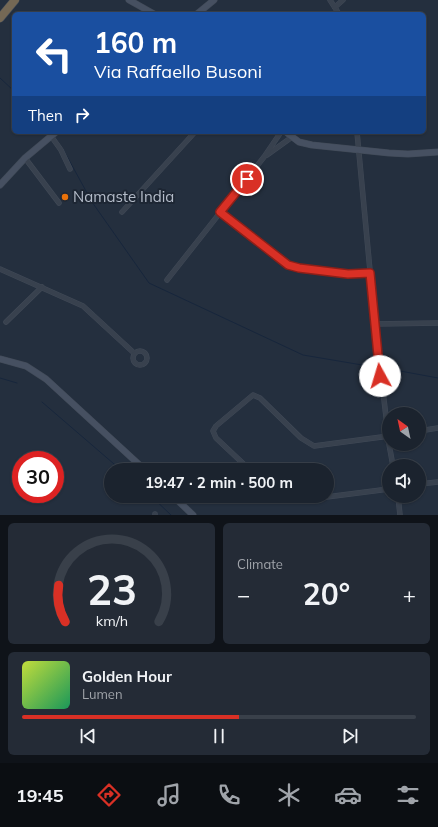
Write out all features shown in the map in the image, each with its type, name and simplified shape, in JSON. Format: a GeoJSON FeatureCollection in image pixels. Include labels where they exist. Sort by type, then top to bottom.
{"type":"FeatureCollection","features":[{"type":"Feature","properties":{"kind":"highway"},"geometry":{"type":"LineString","coordinates":[[0,10],[9,0]]}},
{"type":"Feature","properties":{"kind":"highway"},"geometry":{"type":"LineString","coordinates":[[0,18],[15,0]]}},
{"type":"Feature","properties":{"kind":"street"},"geometry":{"type":"LineString","coordinates":[[129,0],[150,12]]}},
{"type":"Feature","properties":{"kind":"street"},"geometry":{"type":"LineString","coordinates":[[199,12],[214,0]]}},
{"type":"Feature","properties":{"kind":"street"},"geometry":{"type":"LineString","coordinates":[[330,0],[338,12]]}},
{"type":"Feature","properties":{"kind":"street"},"geometry":{"type":"LineString","coordinates":[[335,7],[343,0]]}},
{"type":"Feature","properties":{"kind":"street"},"geometry":{"type":"LineString","coordinates":[[0,185],[25,158],[53,134],[70,169]]}},
{"type":"Feature","properties":{"kind":"street"},"geometry":{"type":"LineString","coordinates":[[122,212],[193,134]]}},
{"type":"Feature","properties":{"kind":"street"},"geometry":{"type":"LineString","coordinates":[[167,280],[264,157],[280,134]]}},
{"type":"Feature","properties":{"kind":"street"},"geometry":{"type":"LineString","coordinates":[[288,134],[306,144],[408,154],[438,152]]}},
{"type":"Feature","properties":{"kind":"street"},"geometry":{"type":"LineString","coordinates":[[357,134],[375,324],[385,407]]}},
{"type":"Feature","properties":{"kind":"street"},"geometry":{"type":"LineString","coordinates":[[264,157],[292,137]]}},
{"type":"Feature","properties":{"kind":"street"},"geometry":{"type":"LineString","coordinates":[[25,158],[60,202]]}},
{"type":"Feature","properties":{"kind":"street"},"geometry":{"type":"LineString","coordinates":[[220,212],[288,265],[299,268],[348,274],[370,273]]}},
{"type":"Feature","properties":{"kind":"street"},"geometry":{"type":"LineString","coordinates":[[0,269],[83,306],[134,353]]}},
{"type":"Feature","properties":{"kind":"street"},"geometry":{"type":"LineString","coordinates":[[6,322],[42,287]]}},
{"type":"Feature","properties":{"kind":"street"},"geometry":{"type":"LineString","coordinates":[[375,324],[438,323]]}},
{"type":"Feature","properties":{"kind":"street"},"geometry":{"type":"LineString","coordinates":[[0,359],[26,366],[46,379],[137,463]]}},
{"type":"Feature","properties":{"kind":"street"},"geometry":{"type":"LineString","coordinates":[[243,463],[216,438],[213,431],[253,394],[258,396],[301,438],[314,446],[382,437]]}},
{"type":"Feature","properties":{"kind":"street"},"geometry":{"type":"LineString","coordinates":[[426,430],[438,428]]}},
{"type":"Feature","properties":{"kind":"street"},"geometry":{"type":"LineString","coordinates":[[426,483],[438,482]]}},
{"type":"Feature","properties":{"kind":"street"},"geometry":{"type":"LineString","coordinates":[[334,496],[382,490]]}},
{"type":"Feature","properties":{"kind":"street"},"geometry":{"type":"LineString","coordinates":[[180,503],[193,515]]}},
{"type":"Feature","properties":{"kind":"street"},"geometry":{"type":"LineString","coordinates":[[399,503],[400,515]]}},
{"type":"Feature","properties":{"kind":"waterway"},"geometry":{"type":"LineString","coordinates":[[0,78],[12,89]]}},
{"type":"Feature","properties":{"kind":"waterway"},"geometry":{"type":"LineString","coordinates":[[63,149],[92,202],[149,283],[303,355],[374,367]]}},
{"type":"Feature","properties":{"kind":"waterway"},"geometry":{"type":"LineString","coordinates":[[384,368],[438,378]]}},
{"type":"Feature","properties":{"kind":"waterway"},"geometry":{"type":"LineString","coordinates":[[0,378],[17,383]]}},
{"type":"Feature","properties":{"kind":"waterway"},"geometry":{"type":"LineString","coordinates":[[42,402],[113,463]]}},
{"type":"Feature","properties":{"kind":"waterway"},"geometry":{"type":"LineString","coordinates":[[158,503],[171,515]]}},
{"type":"Feature","properties":{"kind":"place","name":"Namaste India"},"geometry":{"type":"Point","coordinates":[65,197]}},
{"type":"Feature","properties":{"kind":"route"},"geometry":{"type":"LineString","coordinates":[[247,179],[220,212],[285,263],[299,268],[348,274],[370,273],[380,376]]}}]}
